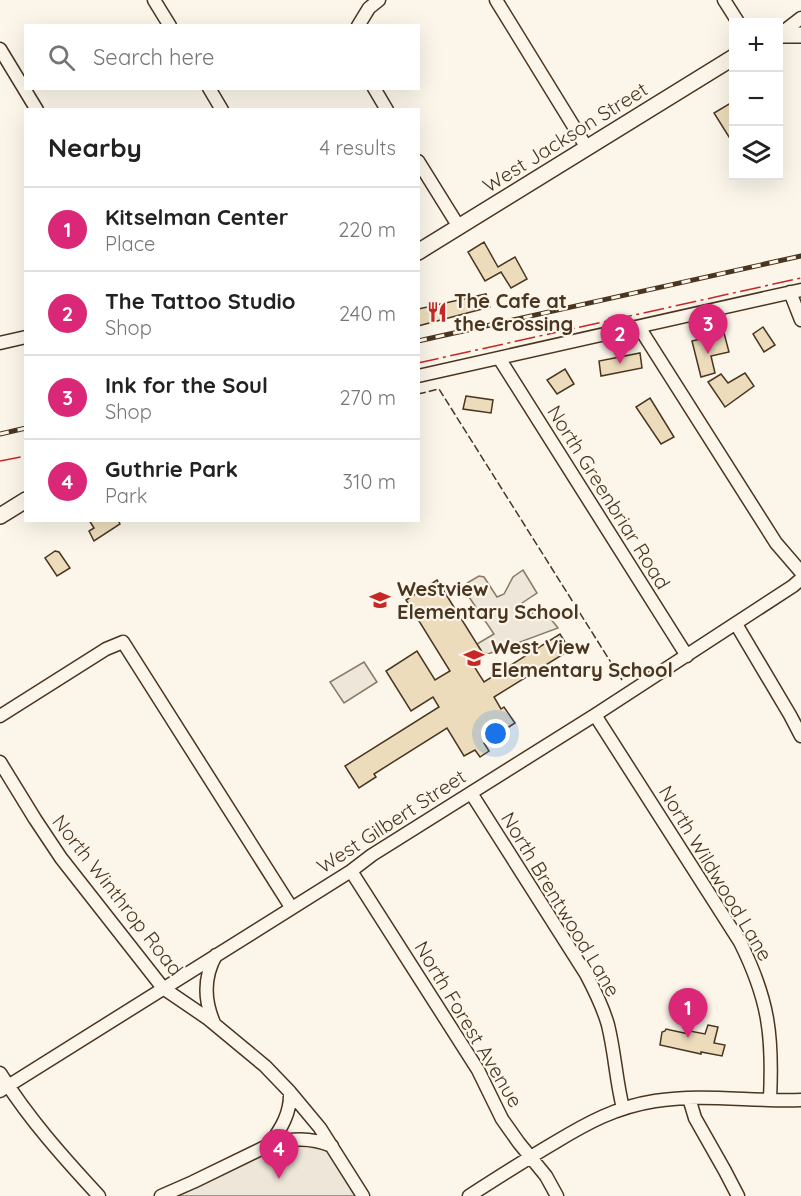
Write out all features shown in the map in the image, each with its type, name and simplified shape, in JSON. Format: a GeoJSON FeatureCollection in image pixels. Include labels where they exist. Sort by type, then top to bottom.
{"type":"FeatureCollection","features":[{"type":"Feature","properties":{"kind":"main road"},"geometry":{"type":"LineString","coordinates":[[783,35],[801,35]]}},
{"type":"Feature","properties":{"kind":"main road","name":"West Jackson Street"},"geometry":{"type":"LineString","coordinates":[[420,251],[729,60]]}},
{"type":"Feature","properties":{"kind":"main road"},"geometry":{"type":"LineString","coordinates":[[0,516],[24,501]]}},
{"type":"Feature","properties":{"kind":"street"},"geometry":{"type":"LineString","coordinates":[[154,0],[169,24]]}},
{"type":"Feature","properties":{"kind":"street"},"geometry":{"type":"LineString","coordinates":[[359,24],[369,8],[379,0]]}},
{"type":"Feature","properties":{"kind":"street"},"geometry":{"type":"LineString","coordinates":[[496,0],[587,148]]}},
{"type":"Feature","properties":{"kind":"street"},"geometry":{"type":"LineString","coordinates":[[724,0],[735,18]]}},
{"type":"Feature","properties":{"kind":"street"},"geometry":{"type":"LineString","coordinates":[[783,32],[801,18]]}},
{"type":"Feature","properties":{"kind":"street"},"geometry":{"type":"LineString","coordinates":[[0,49],[24,89]]}},
{"type":"Feature","properties":{"kind":"street"},"geometry":{"type":"LineString","coordinates":[[25,90],[36,108]]}},
{"type":"Feature","properties":{"kind":"street"},"geometry":{"type":"LineString","coordinates":[[210,90],[221,108]]}},
{"type":"Feature","properties":{"kind":"street"},"geometry":{"type":"LineString","coordinates":[[375,90],[386,108]]}},
{"type":"Feature","properties":{"kind":"street"},"geometry":{"type":"LineString","coordinates":[[420,164],[459,227]]}},
{"type":"Feature","properties":{"kind":"street"},"geometry":{"type":"LineString","coordinates":[[420,376],[795,291],[801,320]]}},
{"type":"Feature","properties":{"kind":"street"},"geometry":{"type":"LineString","coordinates":[[639,327],[776,543],[801,572]]}},
{"type":"Feature","properties":{"kind":"street"},"geometry":{"type":"LineString","coordinates":[[0,343],[24,337]]}},
{"type":"Feature","properties":{"kind":"street","name":"North Greenbriar Road"},"geometry":{"type":"LineString","coordinates":[[499,358],[687,656]]}},
{"type":"Feature","properties":{"kind":"street","name":"West Gilbert Street"},"geometry":{"type":"LineString","coordinates":[[4,1089],[595,715],[801,579]]}},
{"type":"Feature","properties":{"kind":"street"},"geometry":{"type":"LineString","coordinates":[[736,624],[801,736]]}},
{"type":"Feature","properties":{"kind":"street"},"geometry":{"type":"LineString","coordinates":[[0,716],[106,649],[123,642],[291,907]]}},
{"type":"Feature","properties":{"kind":"street","name":"North Wildwood Lane"},"geometry":{"type":"LineString","coordinates":[[595,715],[740,942],[752,965],[768,1017],[771,1042],[770,1099]]}},
{"type":"Feature","properties":{"kind":"street","name":"North Winthrop Road"},"geometry":{"type":"LineString","coordinates":[[0,762],[61,858],[163,988],[215,1024],[265,1066],[290,1092],[333,1146],[363,1196]]}},
{"type":"Feature","properties":{"kind":"street","name":"North Brentwood Lane"},"geometry":{"type":"LineString","coordinates":[[471,793],[586,974],[602,1005],[623,1108]]}},
{"type":"Feature","properties":{"kind":"street","name":"North Forest Avenue"},"geometry":{"type":"LineString","coordinates":[[351,871],[478,1070],[502,1119],[546,1176],[557,1196]]}},
{"type":"Feature","properties":{"kind":"street"},"geometry":{"type":"LineString","coordinates":[[215,1024],[209,1012],[206,992],[207,977],[216,955]]}},
{"type":"Feature","properties":{"kind":"street"},"geometry":{"type":"LineString","coordinates":[[0,1073],[4,1089],[99,1196]]}},
{"type":"Feature","properties":{"kind":"street"},"geometry":{"type":"LineString","coordinates":[[269,1145],[287,1116],[290,1108],[290,1092]]}},
{"type":"Feature","properties":{"kind":"street"},"geometry":{"type":"LineString","coordinates":[[688,1098],[695,1118],[738,1196]]}},
{"type":"Feature","properties":{"kind":"street"},"geometry":{"type":"LineString","coordinates":[[469,1196],[530,1156],[586,1124],[623,1108],[655,1101],[688,1098],[801,1100]]}},
{"type":"Feature","properties":{"kind":"street"},"geometry":{"type":"LineString","coordinates":[[161,1196],[269,1145],[285,1140],[310,1139],[333,1146]]}},
{"type":"Feature","properties":{"kind":"shaded area"},"geometry":{"type":"Polygon","coordinates":[[[523,570],[537,593],[522,603],[524,617],[542,608],[558,628],[488,654],[482,652],[477,644],[494,634],[465,591],[467,583],[479,576],[484,577],[497,597],[504,594],[513,577],[523,570]]]}},
{"type":"Feature","properties":{"kind":"shaded area"},"geometry":{"type":"Polygon","coordinates":[[[364,662],[377,682],[344,703],[330,682],[364,662]]]}},
{"type":"Feature","properties":{"kind":"shaded area"},"geometry":{"type":"Polygon","coordinates":[[[286,1145],[317,1146],[328,1151],[359,1196],[174,1196],[270,1151],[286,1145]]]}},
{"type":"Feature","properties":{"kind":"building"},"geometry":{"type":"Polygon","coordinates":[[[729,104],[729,137],[714,113],[729,104]]]}},
{"type":"Feature","properties":{"kind":"building"},"geometry":{"type":"Polygon","coordinates":[[[484,242],[498,267],[515,257],[527,279],[511,288],[501,272],[485,281],[468,252],[484,242]]]}},
{"type":"Feature","properties":{"kind":"building"},"geometry":{"type":"Polygon","coordinates":[[[486,294],[490,307],[420,325],[420,309],[486,294]]]}},
{"type":"Feature","properties":{"kind":"building"},"geometry":{"type":"Polygon","coordinates":[[[763,327],[775,345],[764,352],[753,334],[763,327]]]}},
{"type":"Feature","properties":{"kind":"building"},"geometry":{"type":"Polygon","coordinates":[[[724,333],[729,352],[711,356],[715,373],[701,377],[692,341],[724,333]]]}},
{"type":"Feature","properties":{"kind":"building"},"geometry":{"type":"Polygon","coordinates":[[[640,353],[642,368],[601,376],[599,361],[640,353]]]}},
{"type":"Feature","properties":{"kind":"building"},"geometry":{"type":"Polygon","coordinates":[[[565,369],[574,384],[557,394],[547,380],[565,369]]]}},
{"type":"Feature","properties":{"kind":"building"},"geometry":{"type":"Polygon","coordinates":[[[745,373],[754,386],[725,407],[708,382],[721,374],[728,383],[745,373]]]}},
{"type":"Feature","properties":{"kind":"building"},"geometry":{"type":"Polygon","coordinates":[[[466,396],[493,400],[491,413],[463,409],[466,396]]]}},
{"type":"Feature","properties":{"kind":"building"},"geometry":{"type":"Polygon","coordinates":[[[650,398],[674,437],[661,444],[636,407],[650,398]]]}},
{"type":"Feature","properties":{"kind":"building"},"geometry":{"type":"Polygon","coordinates":[[[90,522],[119,522],[120,524],[94,541],[89,531],[94,528],[90,522]]]}},
{"type":"Feature","properties":{"kind":"building"},"geometry":{"type":"Polygon","coordinates":[[[55,551],[59,552],[70,568],[57,576],[45,558],[55,551]]]}},
{"type":"Feature","properties":{"kind":"building","name":"Westview Elementary School"},"geometry":{"type":"Polygon","coordinates":[[[437,580],[482,652],[470,660],[484,682],[560,634],[570,650],[494,697],[501,709],[504,707],[515,723],[484,743],[489,751],[480,757],[475,750],[464,756],[447,728],[374,774],[376,777],[359,788],[345,766],[439,707],[433,697],[411,711],[386,671],[417,651],[435,680],[450,671],[406,600],[437,580]]]}},
{"type":"Feature","properties":{"kind":"building"},"geometry":{"type":"Polygon","coordinates":[[[708,1025],[718,1027],[714,1043],[725,1045],[722,1056],[660,1045],[662,1032],[666,1029],[689,1034],[690,1031],[705,1034],[708,1025]]]}},
{"type":"Feature","properties":{"kind":"railway"},"geometry":{"type":"LineString","coordinates":[[420,341],[801,256]]}},
{"type":"Feature","properties":{"kind":"railway"},"geometry":{"type":"LineString","coordinates":[[0,434],[24,428]]}},
{"type":"Feature","properties":{"kind":"fence"},"geometry":{"type":"LineString","coordinates":[[420,394],[439,389],[622,680]]}},
{"type":"Feature","properties":{"kind":"power"},"geometry":{"type":"LineString","coordinates":[[420,363],[801,278]]}},
{"type":"Feature","properties":{"kind":"power"},"geometry":{"type":"LineString","coordinates":[[0,461],[24,456]]}},
{"type":"Feature","properties":{"kind":"place","name":"The Cafe at the Crossing"},"geometry":{"type":"Point","coordinates":[437,312]}},
{"type":"Feature","properties":{"kind":"place","name":"Ink for the Soul"},"geometry":{"type":"Point","coordinates":[708,354]}},
{"type":"Feature","properties":{"kind":"place","name":"The Tattoo Studio"},"geometry":{"type":"Point","coordinates":[620,364]}},
{"type":"Feature","properties":{"kind":"place","name":"Westview Elementary School"},"geometry":{"type":"Point","coordinates":[380,600]}},
{"type":"Feature","properties":{"kind":"place","name":"West View Elementary School"},"geometry":{"type":"Point","coordinates":[474,658]}},
{"type":"Feature","properties":{"kind":"place","name":"Kitselman Center"},"geometry":{"type":"Point","coordinates":[688,1038]}},
{"type":"Feature","properties":{"kind":"place","name":"Guthrie Park"},"geometry":{"type":"Point","coordinates":[279,1179]}}]}
